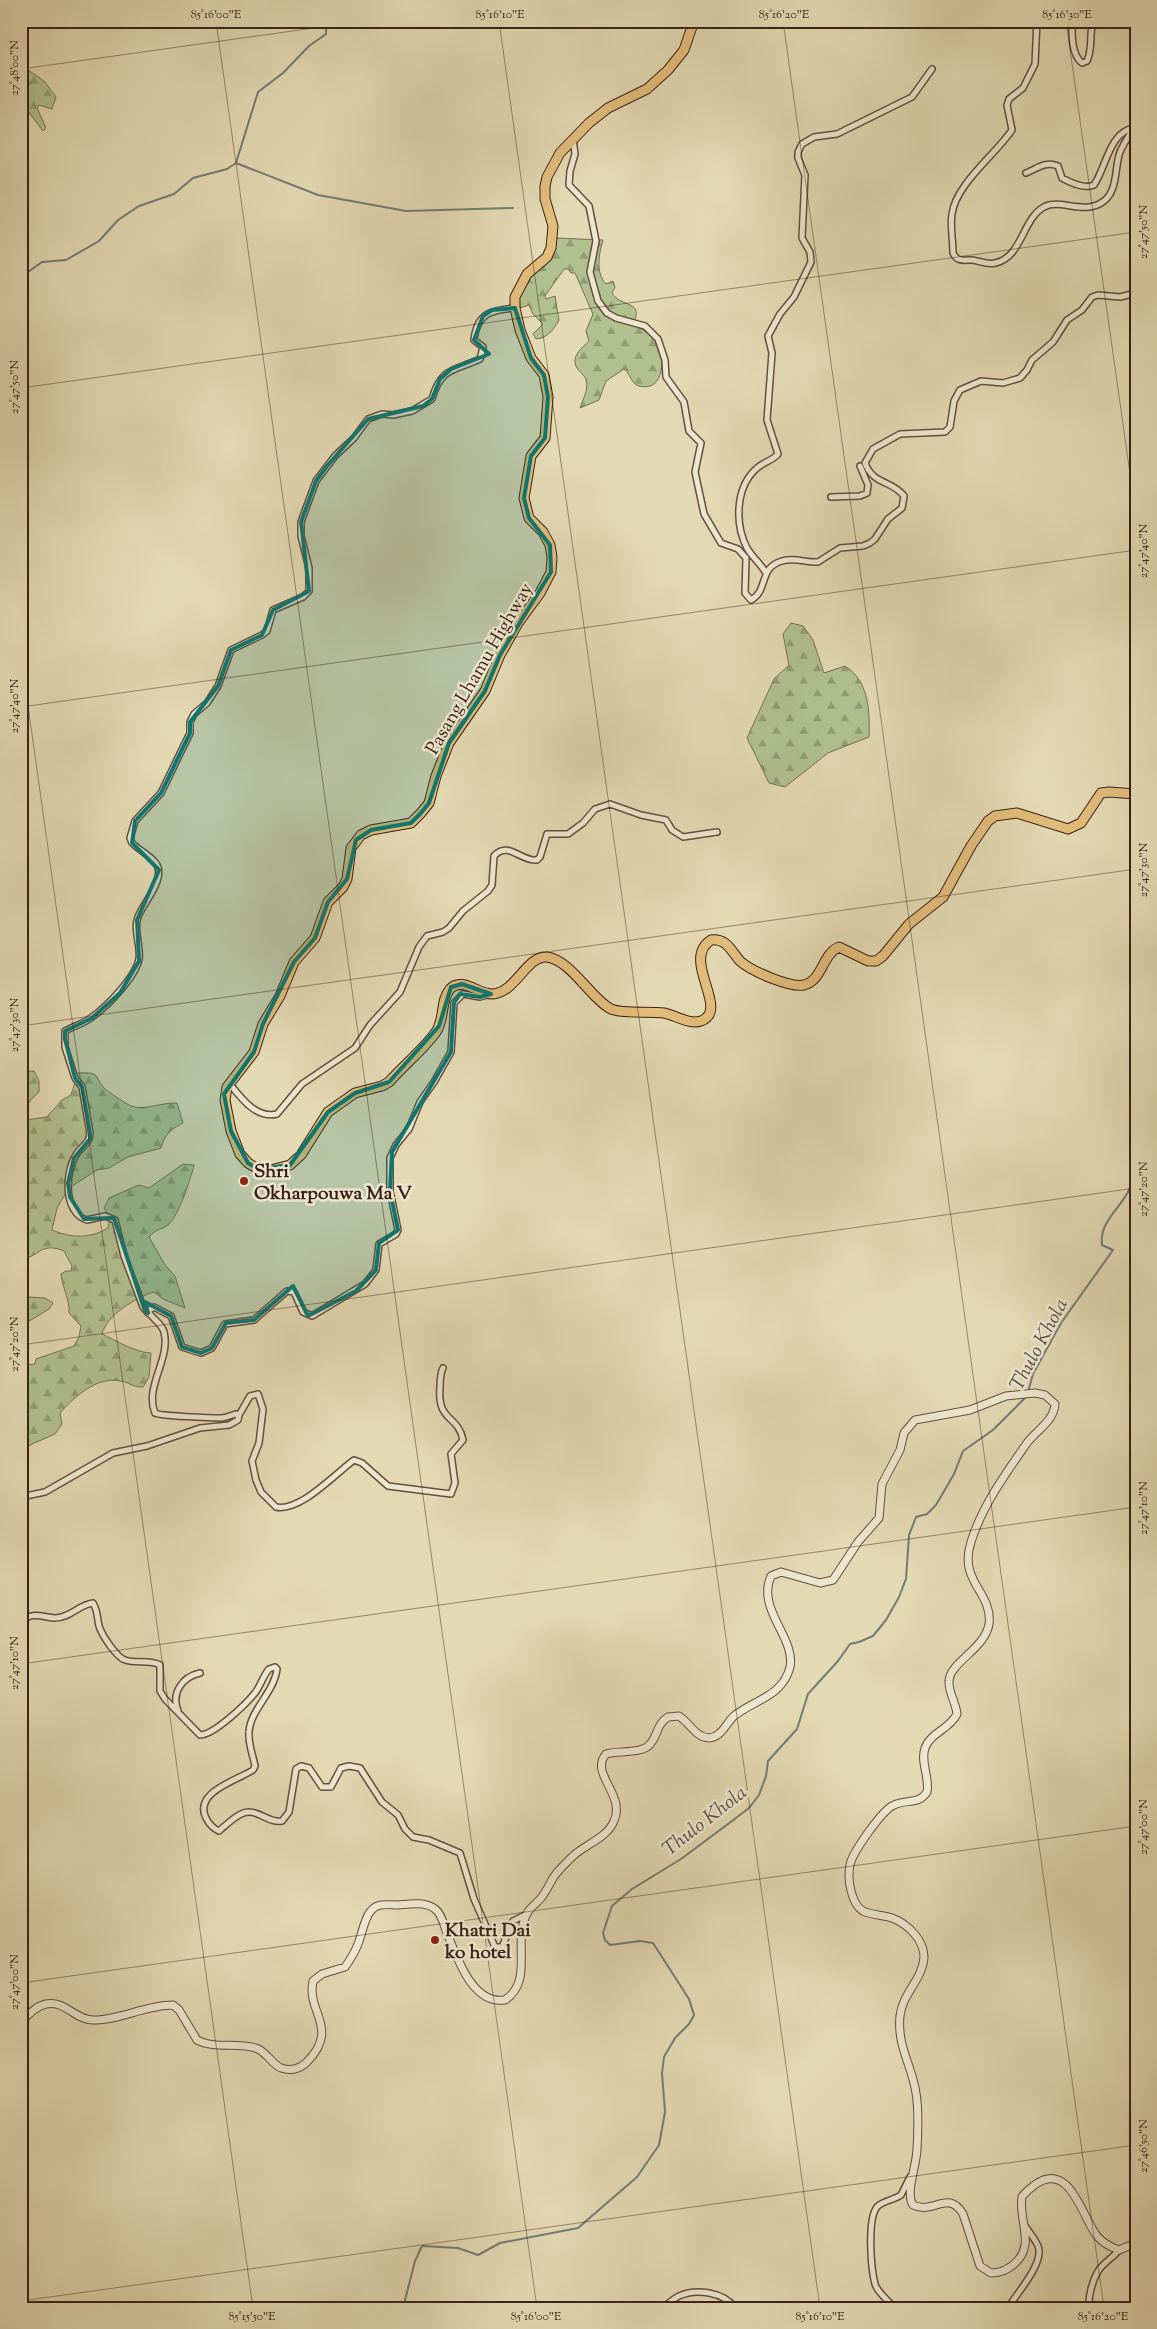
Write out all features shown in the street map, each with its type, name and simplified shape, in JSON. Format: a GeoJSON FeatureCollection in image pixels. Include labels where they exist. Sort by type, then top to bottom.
{"type":"FeatureCollection","features":[{"type":"Feature","properties":{"kind":"main road"},"geometry":{"type":"LineString","coordinates":[[514,308],[515,297],[527,274],[547,257],[551,248],[553,226],[546,199],[545,186],[547,177],[560,154],[573,139],[608,108],[647,89],[668,70],[684,50],[694,21]]}},
{"type":"Feature","properties":{"kind":"main road","name":"Pasang Lhamu Highway"},"geometry":{"type":"LineString","coordinates":[[229,1083],[254,1052],[263,1024],[280,996],[294,962],[315,938],[328,902],[343,887],[347,879],[351,848],[356,840],[371,830],[411,822],[421,813],[429,802],[436,776],[449,743],[485,690],[500,654],[518,623],[540,593],[551,572],[552,557],[550,545],[543,532],[529,518],[524,498],[531,456],[545,438],[548,397],[544,375],[531,358],[514,308]]}},
{"type":"Feature","properties":{"kind":"main road"},"geometry":{"type":"LineString","coordinates":[[229,1083],[224,1094],[231,1132],[240,1154],[248,1163],[258,1169],[270,1170],[290,1165],[301,1155],[328,1112],[355,1093],[382,1086],[389,1082],[426,1044],[439,1026],[442,1010],[451,987],[462,984],[491,994],[500,992],[520,977],[539,958],[546,957],[561,963],[611,1009],[666,1013],[692,1022],[702,1021],[709,1014],[711,1005],[699,963],[704,948],[711,940],[724,942],[733,950],[740,961],[750,968],[780,981],[798,986],[814,980],[833,950],[839,947],[868,961],[876,961],[909,924],[943,896],[971,846],[988,821],[995,816],[1017,813],[1068,829],[1081,823],[1101,793],[1136,794]]}},
{"type":"Feature","properties":{"kind":"street"},"geometry":{"type":"LineString","coordinates":[[1037,21],[1035,64],[1023,88],[1009,99],[1007,105],[1012,130],[965,187],[952,213],[953,253],[956,258],[960,260],[976,260],[982,263],[1000,261],[1017,247],[1033,217],[1042,208],[1048,205],[1085,208],[1103,202],[1111,192],[1119,154],[1135,127]]}},
{"type":"Feature","properties":{"kind":"street"},"geometry":{"type":"LineString","coordinates":[[1072,21],[1076,58],[1082,62],[1087,61],[1091,54],[1090,41],[1093,21]]}},
{"type":"Feature","properties":{"kind":"street"},"geometry":{"type":"LineString","coordinates":[[766,572],[747,548],[739,527],[738,517],[741,496],[755,469],[774,458],[778,450],[767,420],[772,353],[768,336],[794,297],[811,262],[810,252],[802,238],[805,175],[798,158],[798,152],[802,144],[809,139],[837,134],[912,97],[932,69]]}},
{"type":"Feature","properties":{"kind":"street"},"geometry":{"type":"LineString","coordinates":[[1026,173],[1047,163],[1053,164],[1058,166],[1062,178],[1067,181],[1089,187],[1094,185],[1106,153],[1120,135],[1127,129],[1135,127]]}},
{"type":"Feature","properties":{"kind":"street"},"geometry":{"type":"LineString","coordinates":[[573,139],[575,154],[570,171],[569,185],[586,201],[596,234],[590,272],[598,301],[607,314],[645,326],[658,339],[666,360],[666,376],[684,402],[689,431],[701,444],[696,479],[708,523],[721,543],[738,549],[746,558],[747,598],[751,600],[759,593],[766,572],[775,564],[796,559],[818,562],[840,548],[863,546],[870,543],[888,520],[904,504],[900,491],[874,477],[868,470],[865,463],[873,449],[900,434],[945,432],[950,427],[954,401],[960,390],[980,381],[1003,383],[1020,378],[1028,370],[1032,360],[1052,342],[1067,320],[1082,310],[1092,296],[1120,297],[1136,293]]}},
{"type":"Feature","properties":{"kind":"street"},"geometry":{"type":"LineString","coordinates":[[239,1415],[233,1414],[222,1418],[187,1415],[164,1416],[155,1413],[152,1399],[165,1338],[160,1324],[143,1307],[124,1256],[115,1220],[105,1216],[88,1220],[79,1216],[70,1197],[68,1183],[74,1158],[90,1139],[90,1133],[82,1087],[75,1078],[65,1048],[65,1031],[92,1018],[120,993],[139,961],[140,943],[137,920],[157,880],[159,870],[156,863],[132,843],[132,830],[135,821],[161,793],[190,733],[190,722],[194,714],[207,704],[218,686],[230,650],[262,636],[273,610],[303,597],[310,591],[309,568],[301,536],[302,522],[316,481],[368,419],[382,414],[393,415],[412,411],[432,399],[440,379],[451,369],[480,358],[483,347],[474,340],[483,316],[492,310],[514,308]]}},
{"type":"Feature","properties":{"kind":"street"},"geometry":{"type":"LineString","coordinates":[[831,497],[867,493],[868,486],[860,466]]}},
{"type":"Feature","properties":{"kind":"street"},"geometry":{"type":"LineString","coordinates":[[229,1083],[253,1109],[266,1116],[277,1114],[302,1084],[355,1048],[370,1025],[400,992],[423,940],[431,934],[443,932],[449,928],[463,911],[488,891],[492,885],[494,856],[500,851],[509,850],[526,860],[537,860],[540,857],[547,834],[568,834],[583,823],[595,809],[610,804],[642,815],[666,820],[672,830],[683,836],[717,832]]}},
{"type":"Feature","properties":{"kind":"street"},"geometry":{"type":"LineString","coordinates":[[148,1313],[150,1308],[154,1307],[171,1316],[182,1347],[201,1354],[212,1348],[225,1324],[254,1320],[287,1291],[294,1292],[302,1312],[312,1316],[365,1284],[376,1270],[379,1244],[396,1234],[398,1230],[390,1191],[390,1158],[396,1145],[409,1129],[420,1102],[451,1052],[454,1003],[463,994],[480,998],[491,994]]}},
{"type":"Feature","properties":{"kind":"street"},"geometry":{"type":"LineString","coordinates":[[21,1497],[45,1492],[113,1453],[166,1441],[200,1428],[229,1425],[238,1420],[250,1396],[258,1394],[263,1409],[259,1443],[252,1461],[261,1492],[276,1507],[289,1507],[306,1499],[354,1460],[362,1463],[388,1486],[451,1494],[455,1483],[451,1454],[462,1440],[460,1430],[442,1412],[438,1400],[440,1374],[443,1368]]}},
{"type":"Feature","properties":{"kind":"street"},"geometry":{"type":"LineString","coordinates":[[21,2022],[30,2013],[45,2004],[56,2003],[78,2016],[94,2021],[145,2008],[173,2005],[179,2010],[198,2040],[218,2046],[254,2048],[263,2052],[279,2066],[295,2069],[302,2067],[319,2046],[322,2029],[311,1991],[313,1981],[322,1974],[345,1967],[358,1945],[369,1913],[375,1906],[386,1903],[418,1903],[435,1909],[466,1974],[485,1997],[499,2001],[511,1996],[518,1987],[522,1968],[519,1935],[527,1914],[575,1854],[598,1839],[613,1823],[617,1801],[601,1768],[600,1761],[606,1754],[642,1749],[651,1744],[658,1726],[668,1716],[679,1716],[697,1734],[710,1738],[716,1736],[734,1716],[775,1692],[790,1667],[790,1653],[776,1623],[767,1594],[767,1587],[771,1576],[781,1572],[820,1583],[832,1580],[858,1542],[879,1518],[882,1484],[900,1450],[904,1433],[910,1424],[923,1418],[964,1411],[991,1400],[1032,1393],[1050,1398],[1054,1404],[1054,1410],[1050,1418],[1028,1442],[991,1498],[971,1541],[968,1569],[986,1605],[989,1622],[985,1637],[954,1668],[949,1677],[948,1682],[957,1714],[943,1730],[930,1740],[924,1749],[924,1763],[928,1786],[923,1798],[894,1804],[883,1813],[850,1865],[851,1889],[858,1905],[863,1911],[894,1919],[918,1938],[924,1955],[922,1969],[902,2004],[899,2022],[902,2049],[916,2093],[917,2163],[910,2190],[910,2202],[917,2207],[928,2208],[944,2203],[954,2203],[963,2214],[980,2266],[991,2274],[999,2273],[1018,2261],[1026,2245],[1025,2225],[1020,2205],[1022,2197],[1043,2180],[1056,2180],[1071,2189],[1096,2235],[1105,2244],[1119,2250]]}},
{"type":"Feature","properties":{"kind":"street"},"geometry":{"type":"LineString","coordinates":[[21,1622],[32,1615],[56,1618],[64,1616],[87,1604],[93,1603],[97,1609],[102,1635],[109,1640],[114,1652],[128,1661],[152,1662],[160,1665],[160,1691],[168,1704],[180,1713],[197,1734],[212,1733],[254,1694],[266,1673],[271,1667],[275,1667],[277,1670],[275,1679],[250,1726],[249,1739],[255,1766],[253,1770],[231,1780],[208,1798],[204,1805],[204,1814],[209,1824],[219,1831],[243,1812],[254,1812],[272,1820],[282,1821],[289,1812],[296,1770],[301,1766],[309,1768],[322,1786],[325,1787],[331,1787],[341,1768],[360,1768],[382,1802],[398,1815],[413,1838],[429,1840],[460,1854],[474,1899],[495,1947],[502,1947],[513,1921],[527,1914]]}},
{"type":"Feature","properties":{"kind":"street"},"geometry":{"type":"LineString","coordinates":[[180,1713],[175,1700],[180,1687],[188,1676],[200,1673]]}},
{"type":"Feature","properties":{"kind":"street"},"geometry":{"type":"LineString","coordinates":[[894,2308],[875,2286],[872,2257],[872,2218],[876,2208],[882,2203],[901,2195],[917,2163]]}},
{"type":"Feature","properties":{"kind":"street"},"geometry":{"type":"LineString","coordinates":[[1008,2308],[1030,2278],[1038,2257],[1039,2247],[1025,2225]]}},
{"type":"Feature","properties":{"kind":"street"},"geometry":{"type":"LineString","coordinates":[[1090,2308],[1088,2301],[1097,2272],[1119,2250],[1136,2243]]}},
{"type":"Feature","properties":{"kind":"street"},"geometry":{"type":"LineString","coordinates":[[662,2308],[678,2296],[687,2293],[710,2293],[730,2300],[735,2308]]}},
{"type":"Feature","properties":{"kind":"street"},"geometry":{"type":"LineString","coordinates":[[930,2308],[934,2305],[941,2305],[943,2308]]}},
{"type":"Feature","properties":{"kind":"highlighted area"},"geometry":{"type":"Polygon","coordinates":[[[515,308],[531,358],[544,375],[548,397],[545,438],[531,456],[524,498],[529,518],[550,545],[551,572],[500,655],[485,691],[449,743],[429,803],[411,823],[371,830],[356,840],[347,879],[328,902],[315,938],[294,962],[263,1024],[254,1052],[224,1094],[231,1131],[248,1163],[258,1169],[290,1165],[328,1112],[355,1093],[389,1082],[426,1043],[439,1026],[451,987],[462,984],[491,994],[480,997],[460,994],[454,1003],[451,1052],[392,1152],[390,1191],[398,1230],[379,1243],[376,1270],[356,1291],[308,1316],[293,1286],[254,1320],[226,1323],[212,1348],[201,1353],[182,1347],[171,1316],[145,1302],[148,1313],[145,1311],[114,1218],[84,1219],[70,1197],[68,1183],[74,1158],[90,1139],[90,1133],[82,1087],[75,1078],[65,1039],[65,1031],[92,1018],[120,993],[139,961],[137,920],[159,870],[132,843],[135,821],[161,793],[190,733],[190,722],[218,686],[231,650],[262,635],[273,610],[309,591],[301,522],[316,481],[327,466],[368,419],[423,406],[432,399],[440,379],[451,369],[489,354],[474,340],[483,316],[492,310],[515,308]]]}},
{"type":"Feature","properties":{"kind":"green space"},"geometry":{"type":"Polygon","coordinates":[[[21,58],[28,70],[44,81],[56,97],[52,109],[39,105],[37,108],[46,128],[43,131],[24,106],[23,102],[28,97],[27,90],[30,83],[23,74],[21,58]]]}},
{"type":"Feature","properties":{"kind":"green space"},"geometry":{"type":"Polygon","coordinates":[[[556,238],[603,240],[600,251],[600,274],[606,284],[613,281],[615,287],[612,293],[616,298],[630,305],[636,311],[633,324],[651,335],[659,346],[662,363],[661,371],[659,378],[654,384],[648,387],[637,385],[624,369],[606,381],[599,400],[580,408],[587,383],[577,368],[575,360],[580,350],[589,341],[586,331],[593,314],[575,273],[564,269],[545,296],[546,299],[555,296],[559,320],[547,335],[536,339],[533,334],[543,324],[533,314],[529,305],[520,308],[519,296],[522,289],[556,238]]]}},
{"type":"Feature","properties":{"kind":"green space"},"geometry":{"type":"Polygon","coordinates":[[[791,623],[803,626],[813,640],[824,673],[845,666],[859,680],[868,707],[869,737],[828,753],[785,787],[769,783],[747,738],[774,679],[789,665],[783,634],[791,623]]]}},
{"type":"Feature","properties":{"kind":"green space"},"geometry":{"type":"Polygon","coordinates":[[[29,1071],[34,1071],[39,1081],[39,1092],[28,1104],[25,1120],[47,1117],[62,1100],[71,1095],[78,1073],[91,1073],[96,1076],[105,1089],[131,1106],[142,1108],[177,1103],[183,1123],[169,1132],[161,1148],[128,1157],[109,1168],[97,1170],[69,1188],[57,1208],[52,1230],[73,1236],[87,1236],[101,1232],[108,1228],[110,1218],[104,1208],[109,1198],[139,1185],[149,1188],[183,1164],[194,1165],[177,1213],[167,1226],[149,1237],[165,1265],[175,1276],[185,1308],[163,1299],[154,1292],[139,1298],[123,1308],[110,1320],[102,1334],[132,1348],[151,1353],[149,1377],[143,1387],[111,1380],[87,1389],[60,1413],[62,1424],[55,1434],[32,1444],[21,1452],[21,1365],[35,1364],[36,1359],[74,1346],[79,1337],[81,1326],[69,1313],[61,1274],[71,1271],[72,1266],[64,1251],[50,1248],[21,1259],[21,1082],[29,1071]]]}},
{"type":"Feature","properties":{"kind":"green space"},"geometry":{"type":"Polygon","coordinates":[[[29,1297],[45,1298],[53,1303],[49,1309],[21,1326],[21,1300],[29,1297]]]}},
{"type":"Feature","properties":{"kind":"waterway"},"geometry":{"type":"LineString","coordinates":[[21,277],[42,262],[66,260],[99,241],[118,220],[139,206],[174,194],[193,178],[227,169],[236,163],[258,92],[283,73],[309,46],[326,34],[326,21]]}},
{"type":"Feature","properties":{"kind":"waterway"},"geometry":{"type":"LineString","coordinates":[[236,163],[318,195],[406,211],[513,208]]}},
{"type":"Feature","properties":{"kind":"waterway","name":"Thulo Khola"},"geometry":{"type":"LineString","coordinates":[[1028,1392],[1033,1374],[1061,1323],[1113,1250],[1102,1245],[1104,1229],[1129,1190],[1136,1163]]}},
{"type":"Feature","properties":{"kind":"waterway","name":"Thulo Khola"},"geometry":{"type":"LineString","coordinates":[[403,2308],[415,2261],[422,2246],[458,2248],[478,2255],[500,2243],[578,2228],[637,2177],[659,2145],[665,2112],[662,2073],[664,2057],[675,2038],[689,2024],[694,2015],[689,1999],[653,1943],[640,1941],[610,1945],[605,1940],[603,1933],[612,1906],[632,1889],[681,1859],[749,1808],[759,1795],[766,1776],[768,1761],[797,1729],[808,1694],[838,1661],[850,1644],[873,1636],[886,1620],[899,1597],[906,1579],[909,1535],[916,1517],[927,1514],[936,1505],[954,1474],[963,1451],[993,1430],[1026,1397]]}},
{"type":"Feature","properties":{"kind":"place","name":"Shri Okharpouwa Ma V"},"geometry":{"type":"Point","coordinates":[244,1181]}},
{"type":"Feature","properties":{"kind":"place","name":"Khatri Dai ko hotel"},"geometry":{"type":"Point","coordinates":[435,1940]}}]}
